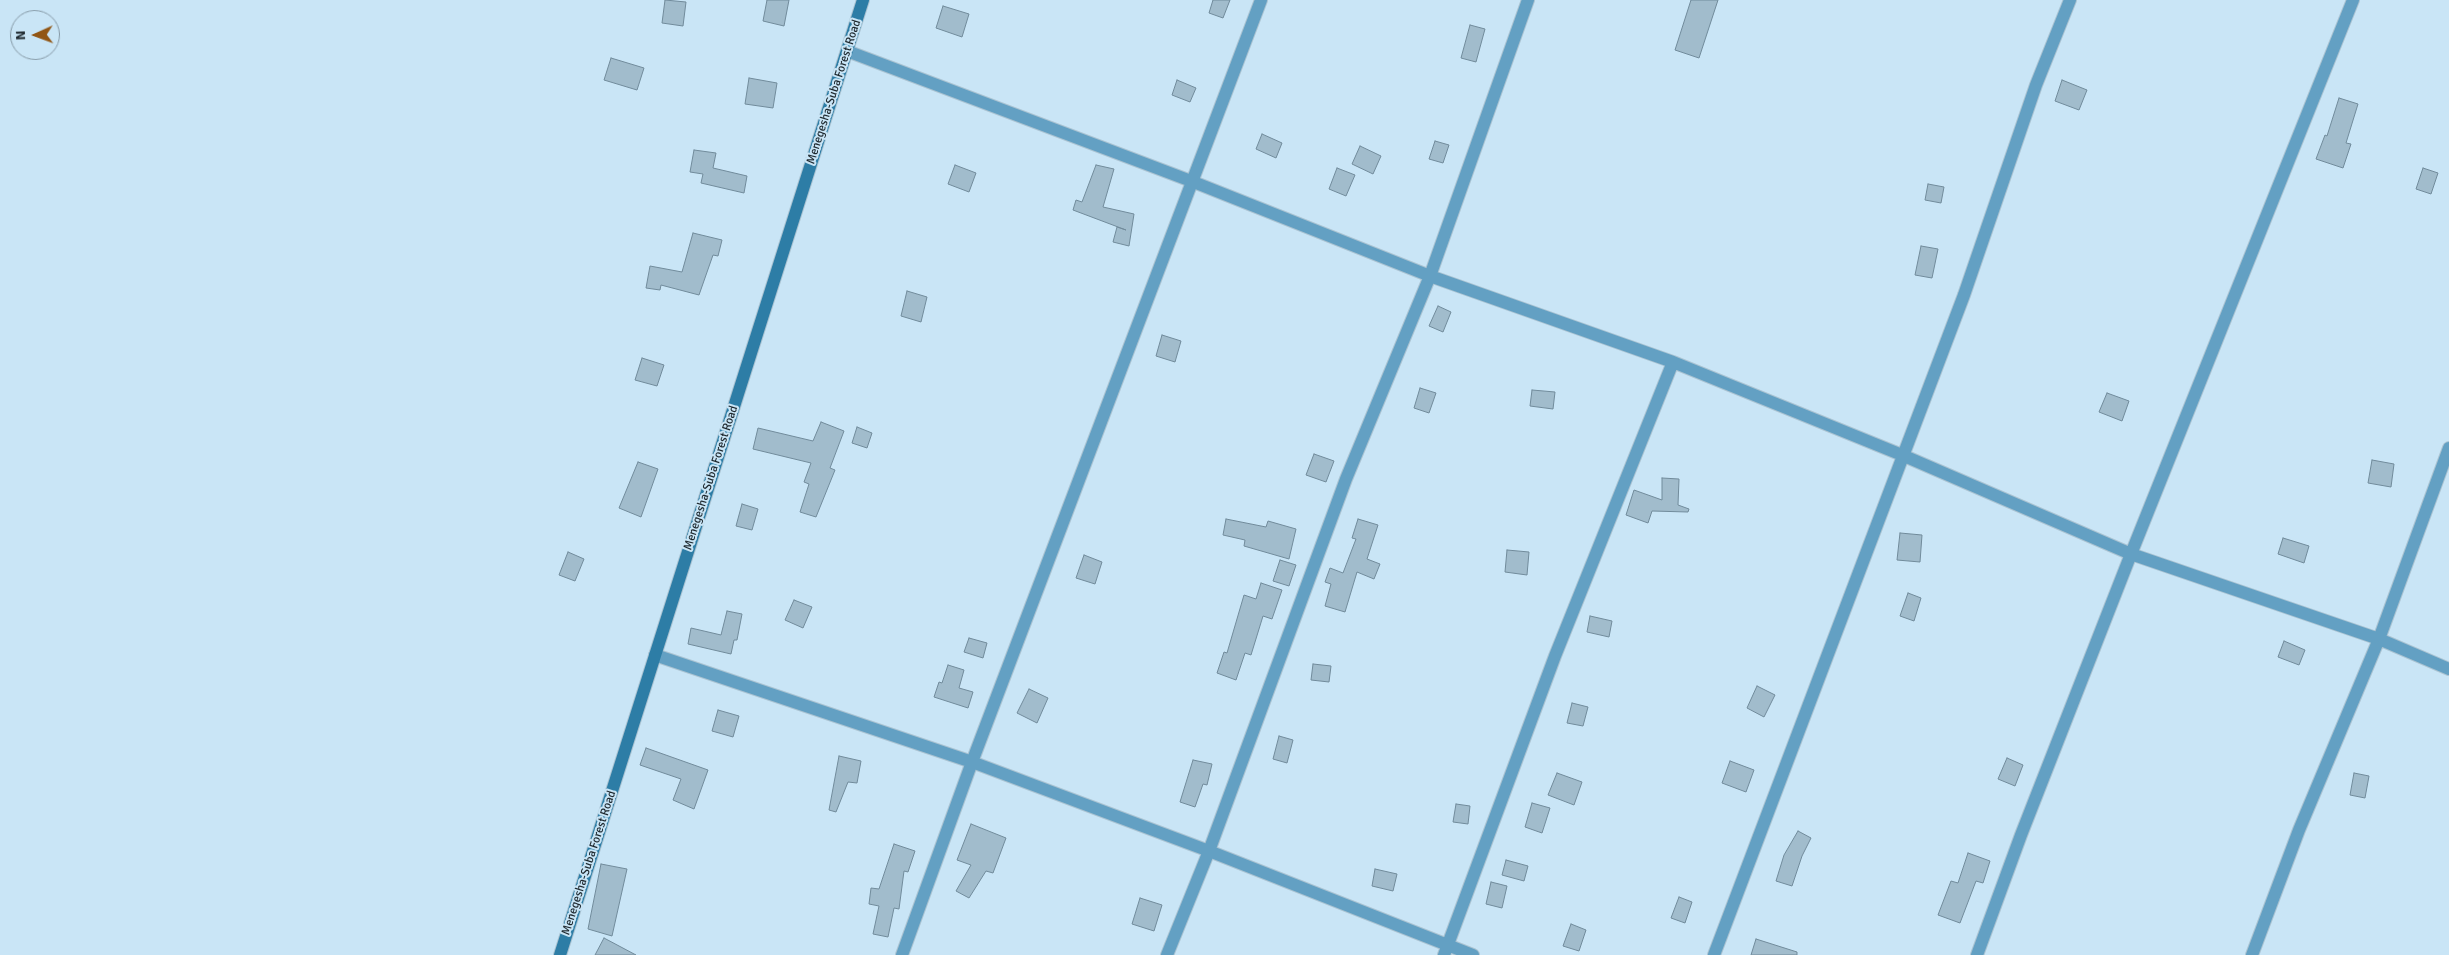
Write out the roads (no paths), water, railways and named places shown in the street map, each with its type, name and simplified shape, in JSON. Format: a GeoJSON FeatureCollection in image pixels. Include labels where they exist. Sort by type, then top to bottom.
{"type":"FeatureCollection","features":[{"type":"Feature","properties":{"kind":"street","name":"Menegesha-Suba Forest Road"},"geometry":{"type":"LineString","coordinates":[[560,955],[863,0]]}},
{"type":"Feature","properties":{"kind":"street"},"geometry":{"type":"LineString","coordinates":[[902,955],[972,762],[1261,0]]}},
{"type":"Feature","properties":{"kind":"street"},"geometry":{"type":"LineString","coordinates":[[1167,955],[1209,851],[1346,479],[1430,276],[1528,0]]}},
{"type":"Feature","properties":{"kind":"street"},"geometry":{"type":"LineString","coordinates":[[1714,955],[1964,295],[2036,85],[2070,0]]}},
{"type":"Feature","properties":{"kind":"street"},"geometry":{"type":"LineString","coordinates":[[1977,955],[2021,835],[2131,554],[2352,0]]}},
{"type":"Feature","properties":{"kind":"street"},"geometry":{"type":"LineString","coordinates":[[847,51],[1191,181],[1430,276],[1673,362],[1902,455],[2131,554],[2380,639],[2449,668]]}},
{"type":"Feature","properties":{"kind":"street"},"geometry":{"type":"LineString","coordinates":[[1446,950],[1555,656],[1673,362]]}},
{"type":"Feature","properties":{"kind":"street"},"geometry":{"type":"LineString","coordinates":[[2252,955],[2299,830],[2380,639],[2449,448]]}},
{"type":"Feature","properties":{"kind":"street"},"geometry":{"type":"LineString","coordinates":[[655,655],[972,762],[1209,851],[1446,950],[1473,955]]}}]}
